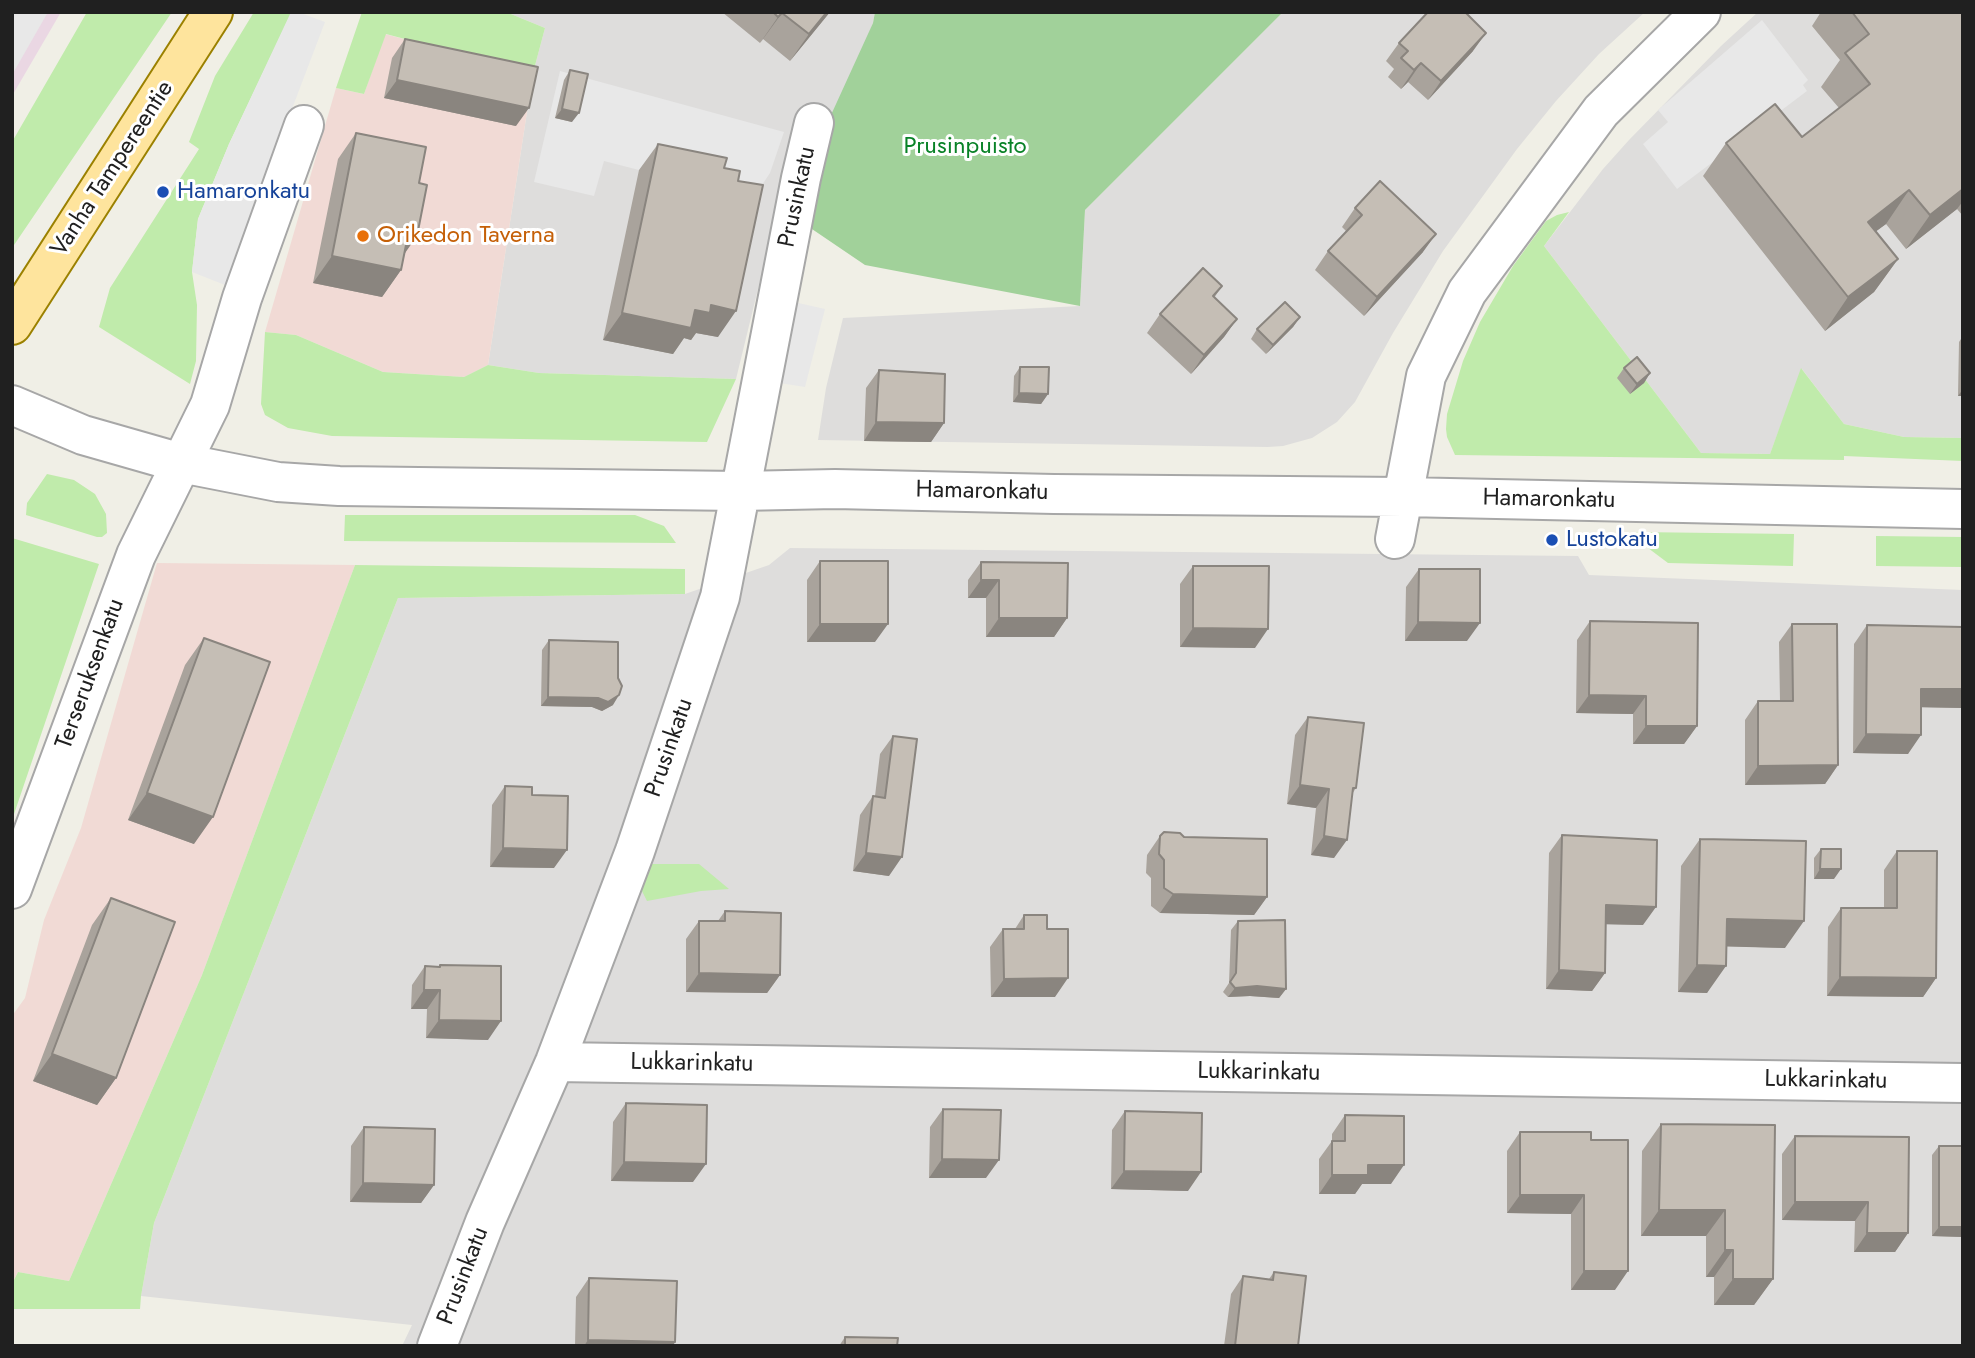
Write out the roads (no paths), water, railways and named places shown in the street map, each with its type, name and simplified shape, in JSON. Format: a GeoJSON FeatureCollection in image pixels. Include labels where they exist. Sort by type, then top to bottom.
{"type":"FeatureCollection","features":[{"type":"Feature","properties":{"kind":"main road","name":"Vanha Tampereentie"},"geometry":{"type":"LineString","coordinates":[[12,325],[213,12]]}},
{"type":"Feature","properties":{"kind":"street"},"geometry":{"type":"LineString","coordinates":[[1395,539],[1426,376],[1467,292],[1601,111],[1701,12]]}},
{"type":"Feature","properties":{"kind":"street","name":"Prusinkatu"},"geometry":{"type":"LineString","coordinates":[[437,1346],[485,1222],[555,1062],[635,851],[704,649],[720,597],[814,123]]}},
{"type":"Feature","properties":{"kind":"street"},"geometry":{"type":"LineString","coordinates":[[181,463],[210,405],[242,298],[304,125]]}},
{"type":"Feature","properties":{"kind":"street","name":"Hamaronkatu"},"geometry":{"type":"LineString","coordinates":[[12,405],[83,435],[181,463],[278,482],[339,486],[740,491],[835,489],[1403,497],[1963,509]]}},
{"type":"Feature","properties":{"kind":"street","name":"Terseruksenkatu"},"geometry":{"type":"LineString","coordinates":[[12,889],[136,555],[181,463]]}},
{"type":"Feature","properties":{"kind":"street","name":"Lukkarinkatu"},"geometry":{"type":"LineString","coordinates":[[555,1062],[1963,1083]]}},
{"type":"Feature","properties":{"kind":"place","name":"Hamaronkatu"},"geometry":{"type":"Point","coordinates":[163,192]}},
{"type":"Feature","properties":{"kind":"place","name":"Orikedon Taverna"},"geometry":{"type":"Point","coordinates":[363,236]}},
{"type":"Feature","properties":{"kind":"place","name":"Lustokatu"},"geometry":{"type":"Point","coordinates":[1552,540]}},
{"type":"Feature","properties":{"kind":"park label","name":"Prusinpuisto"},"geometry":{"type":"Point","coordinates":[965,147]}}]}
